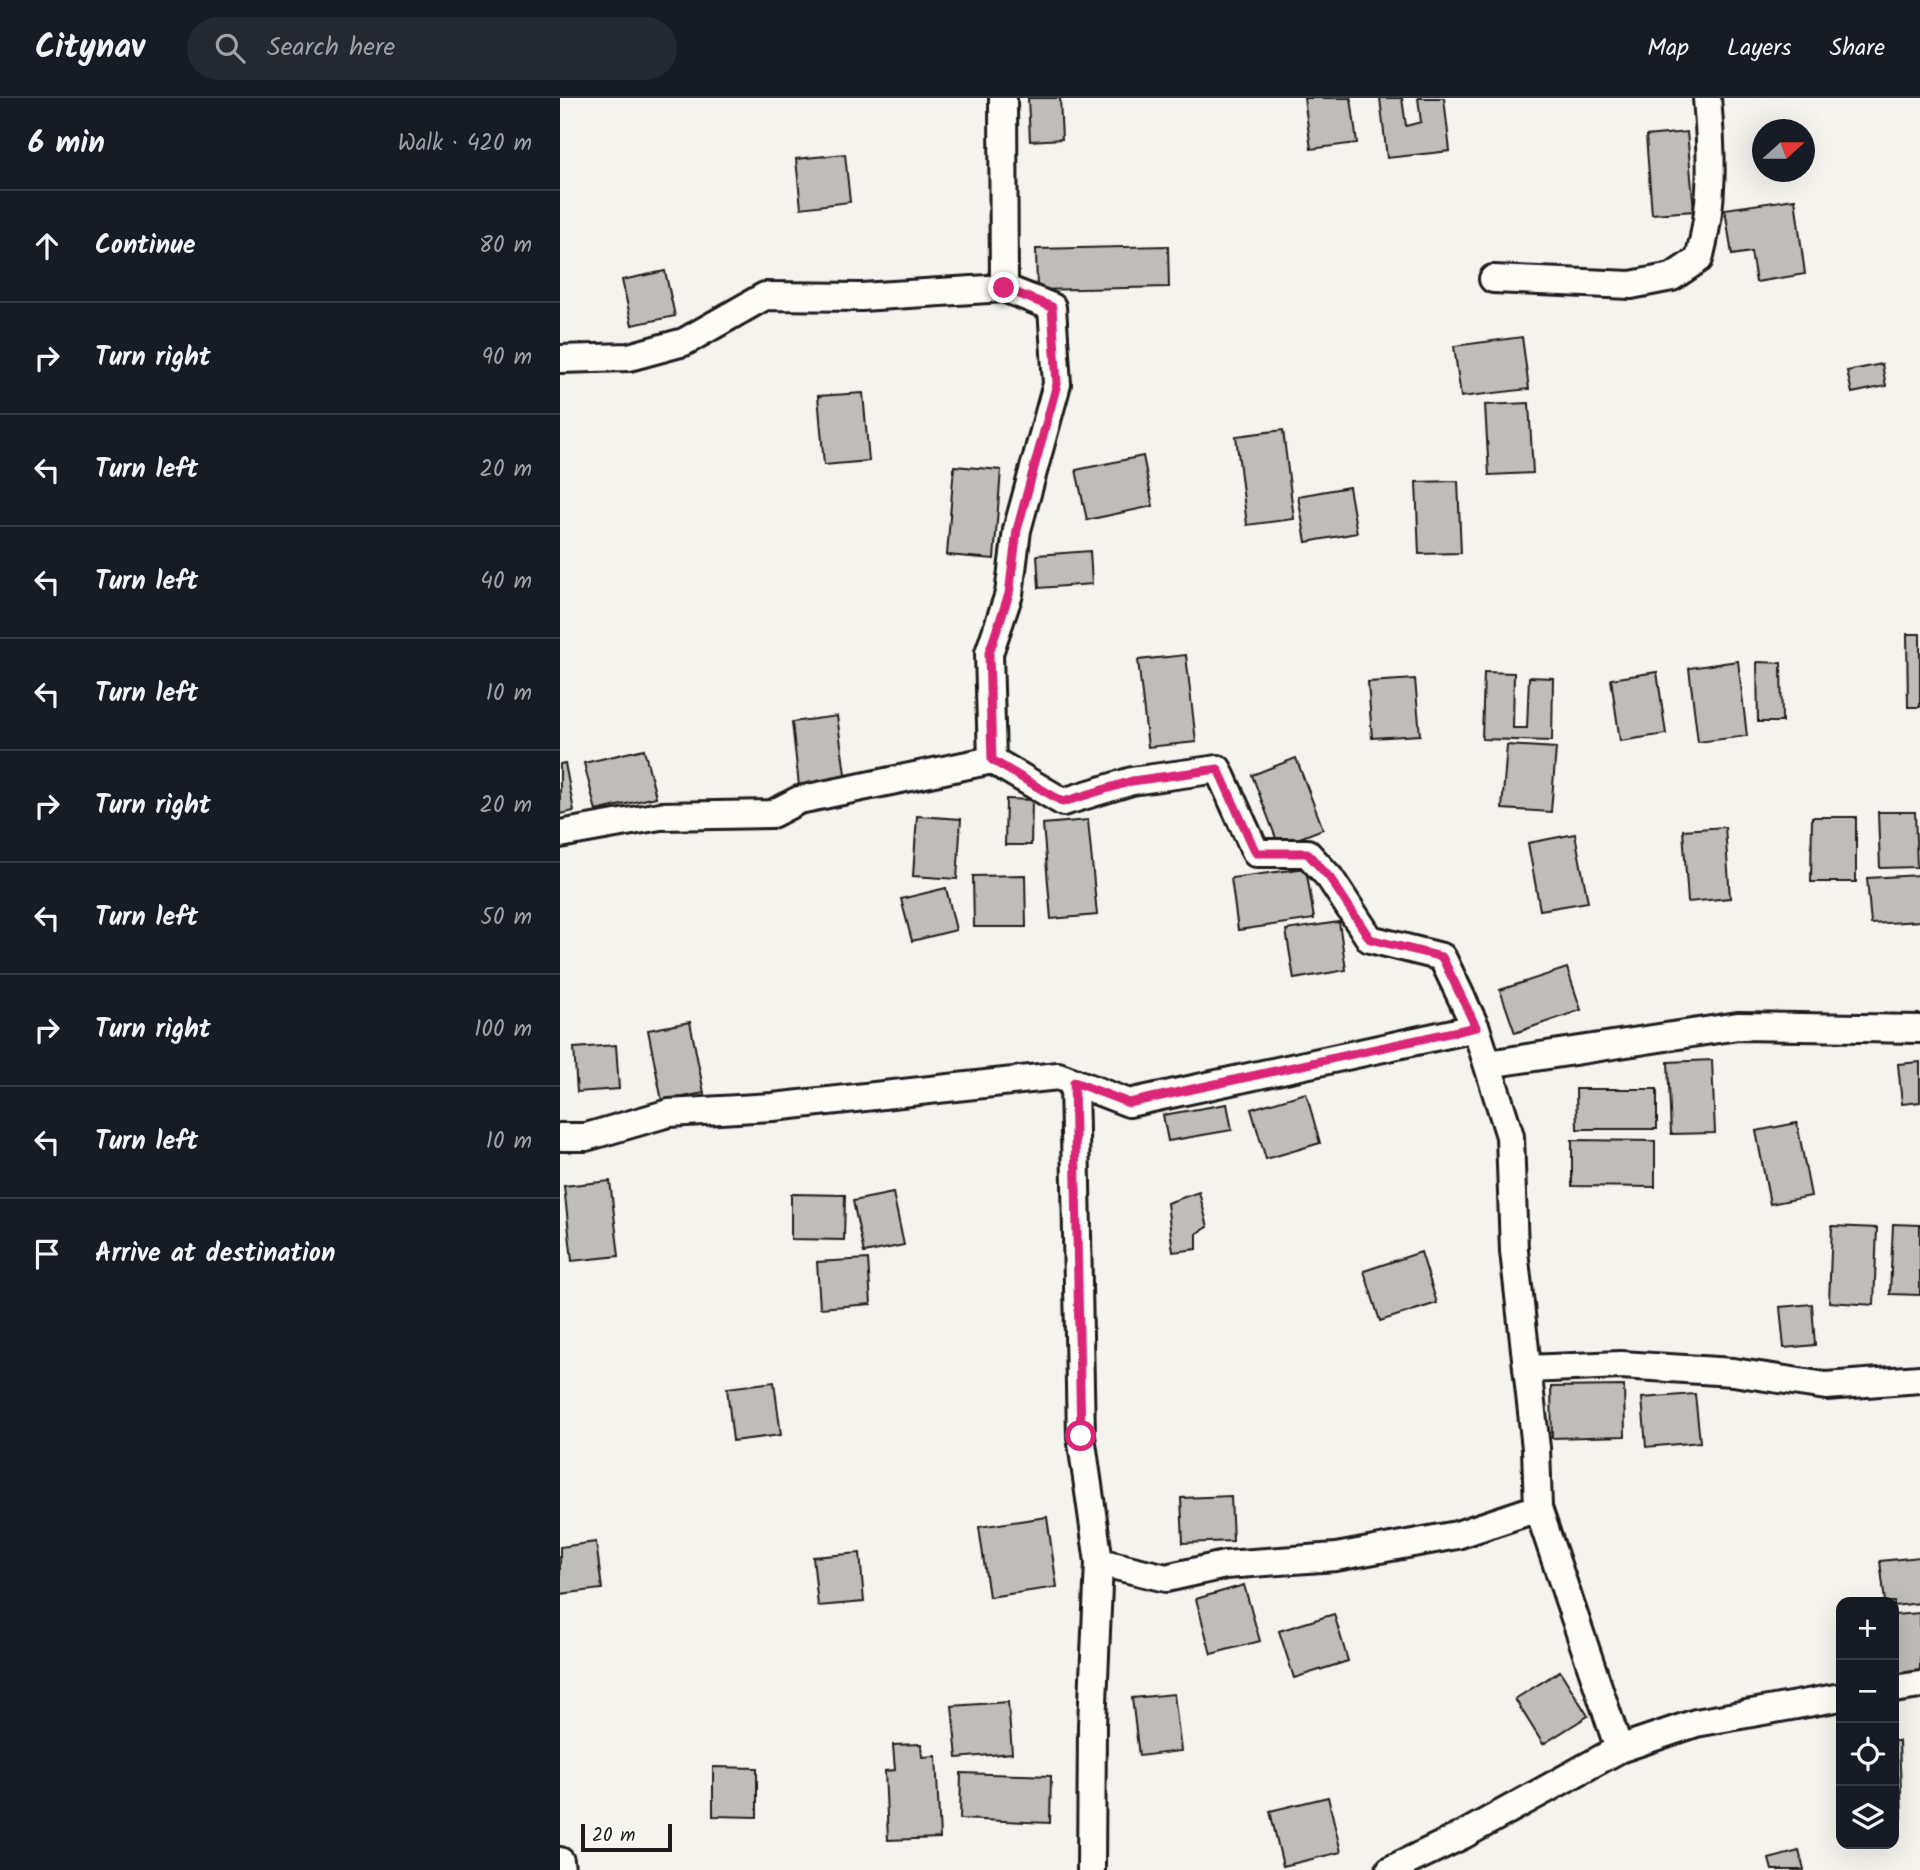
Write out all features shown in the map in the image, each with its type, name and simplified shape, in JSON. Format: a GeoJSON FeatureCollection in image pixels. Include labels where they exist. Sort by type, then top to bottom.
{"type":"FeatureCollection","features":[{"type":"Feature","properties":{"kind":"street"},"geometry":{"type":"LineString","coordinates":[[1003,98],[1004,288]]}},
{"type":"Feature","properties":{"kind":"street"},"geometry":{"type":"LineString","coordinates":[[1493,279],[1631,285],[1672,277],[1699,259],[1710,218],[1707,98]]}},
{"type":"Feature","properties":{"kind":"street"},"geometry":{"type":"LineString","coordinates":[[560,359],[629,358],[684,342],[765,296],[861,297],[1004,288],[1052,307],[1057,384],[1017,530],[1009,594],[989,653],[992,760]]}},
{"type":"Feature","properties":{"kind":"street"},"geometry":{"type":"LineString","coordinates":[[560,834],[660,816],[772,814],[799,800],[992,760],[1063,802],[1132,781],[1218,769],[1256,853],[1307,853],[1330,878],[1370,939],[1442,957],[1476,1027],[1510,1136],[1514,1251],[1536,1448],[1538,1508],[1619,1749]]}},
{"type":"Feature","properties":{"kind":"street"},"geometry":{"type":"LineString","coordinates":[[1488,1065],[1738,1026],[1920,1029]]}},
{"type":"Feature","properties":{"kind":"street"},"geometry":{"type":"LineString","coordinates":[[560,1137],[586,1137],[669,1113],[773,1107],[1058,1076],[1129,1103],[1476,1027]]}},
{"type":"Feature","properties":{"kind":"street"},"geometry":{"type":"LineString","coordinates":[[1074,1082],[1081,1436],[1099,1562],[1091,1738],[1091,1870]]}},
{"type":"Feature","properties":{"kind":"street"},"geometry":{"type":"LineString","coordinates":[[1527,1369],[1621,1366],[1733,1372],[1826,1386],[1920,1379]]}},
{"type":"Feature","properties":{"kind":"street"},"geometry":{"type":"LineString","coordinates":[[1099,1562],[1166,1578],[1225,1565],[1336,1557],[1457,1535],[1538,1508]]}},
{"type":"Feature","properties":{"kind":"street"},"geometry":{"type":"LineString","coordinates":[[1899,1688],[1920,1685]]}},
{"type":"Feature","properties":{"kind":"street"},"geometry":{"type":"LineString","coordinates":[[1390,1870],[1463,1835],[1619,1749],[1696,1723],[1836,1698]]}},
{"type":"Feature","properties":{"kind":"street"},"geometry":{"type":"LineString","coordinates":[[560,1861],[561,1870]]}},
{"type":"Feature","properties":{"kind":"building"},"geometry":{"type":"Polygon","coordinates":[[[1028,98],[1060,98],[1062,139],[1030,141],[1028,98]]]}},
{"type":"Feature","properties":{"kind":"building"},"geometry":{"type":"Polygon","coordinates":[[[1304,98],[1351,98],[1357,143],[1311,149],[1304,98]]]}},
{"type":"Feature","properties":{"kind":"building"},"geometry":{"type":"Polygon","coordinates":[[[1380,98],[1402,98],[1406,126],[1421,122],[1418,98],[1444,98],[1450,151],[1387,158],[1380,98]]]}},
{"type":"Feature","properties":{"kind":"building"},"geometry":{"type":"Polygon","coordinates":[[[1687,132],[1694,211],[1652,214],[1646,136],[1687,132]]]}},
{"type":"Feature","properties":{"kind":"building"},"geometry":{"type":"Polygon","coordinates":[[[845,154],[850,202],[801,208],[796,159],[845,154]]]}},
{"type":"Feature","properties":{"kind":"building"},"geometry":{"type":"Polygon","coordinates":[[[1795,199],[1805,274],[1756,282],[1751,252],[1732,255],[1725,209],[1795,199]]]}},
{"type":"Feature","properties":{"kind":"building"},"geometry":{"type":"Polygon","coordinates":[[[1168,246],[1169,287],[1037,290],[1036,249],[1168,246]]]}},
{"type":"Feature","properties":{"kind":"building"},"geometry":{"type":"Polygon","coordinates":[[[665,271],[675,316],[632,325],[622,280],[665,271]]]}},
{"type":"Feature","properties":{"kind":"building"},"geometry":{"type":"Polygon","coordinates":[[[1522,337],[1529,389],[1461,397],[1454,346],[1522,337]]]}},
{"type":"Feature","properties":{"kind":"building"},"geometry":{"type":"Polygon","coordinates":[[[1882,364],[1886,386],[1852,393],[1847,371],[1882,364]]]}},
{"type":"Feature","properties":{"kind":"building"},"geometry":{"type":"Polygon","coordinates":[[[863,393],[869,461],[824,465],[818,396],[863,393]]]}},
{"type":"Feature","properties":{"kind":"building"},"geometry":{"type":"Polygon","coordinates":[[[1529,403],[1533,473],[1489,475],[1485,405],[1529,403]]]}},
{"type":"Feature","properties":{"kind":"building"},"geometry":{"type":"Polygon","coordinates":[[[1283,430],[1294,519],[1247,525],[1236,436],[1283,430]]]}},
{"type":"Feature","properties":{"kind":"building"},"geometry":{"type":"Polygon","coordinates":[[[1143,456],[1153,506],[1087,520],[1076,470],[1143,456]]]}},
{"type":"Feature","properties":{"kind":"building"},"geometry":{"type":"Polygon","coordinates":[[[954,466],[1001,470],[994,559],[947,555],[954,466]]]}},
{"type":"Feature","properties":{"kind":"building"},"geometry":{"type":"Polygon","coordinates":[[[1458,481],[1461,553],[1419,554],[1416,482],[1458,481]]]}},
{"type":"Feature","properties":{"kind":"building"},"geometry":{"type":"Polygon","coordinates":[[[1349,487],[1357,533],[1306,542],[1298,496],[1349,487]]]}},
{"type":"Feature","properties":{"kind":"building"},"geometry":{"type":"Polygon","coordinates":[[[1090,551],[1092,584],[1039,588],[1037,555],[1090,551]]]}},
{"type":"Feature","properties":{"kind":"building"},"geometry":{"type":"Polygon","coordinates":[[[1907,634],[1920,634],[1920,707],[1908,707],[1907,634]]]}},
{"type":"Feature","properties":{"kind":"building"},"geometry":{"type":"Polygon","coordinates":[[[1186,655],[1196,742],[1148,747],[1138,660],[1186,655]]]}},
{"type":"Feature","properties":{"kind":"building"},"geometry":{"type":"Polygon","coordinates":[[[1738,661],[1747,736],[1698,742],[1689,668],[1738,661]]]}},
{"type":"Feature","properties":{"kind":"building"},"geometry":{"type":"Polygon","coordinates":[[[1757,662],[1781,663],[1782,722],[1758,722],[1757,662]]]}},
{"type":"Feature","properties":{"kind":"building"},"geometry":{"type":"Polygon","coordinates":[[[1484,672],[1514,673],[1513,728],[1527,728],[1529,677],[1553,678],[1552,741],[1482,739],[1484,672]]]}},
{"type":"Feature","properties":{"kind":"building"},"geometry":{"type":"Polygon","coordinates":[[[1657,672],[1666,734],[1620,741],[1611,679],[1657,672]]]}},
{"type":"Feature","properties":{"kind":"building"},"geometry":{"type":"Polygon","coordinates":[[[1415,679],[1420,735],[1372,738],[1368,682],[1415,679]]]}},
{"type":"Feature","properties":{"kind":"building"},"geometry":{"type":"Polygon","coordinates":[[[837,716],[846,781],[799,786],[792,722],[837,716]]]}},
{"type":"Feature","properties":{"kind":"building"},"geometry":{"type":"Polygon","coordinates":[[[1507,745],[1556,748],[1551,812],[1502,809],[1507,745]]]}},
{"type":"Feature","properties":{"kind":"building"},"geometry":{"type":"Polygon","coordinates":[[[644,749],[656,797],[596,811],[584,763],[644,749]]]}},
{"type":"Feature","properties":{"kind":"building"},"geometry":{"type":"Polygon","coordinates":[[[1296,758],[1323,829],[1279,846],[1252,775],[1296,758]]]}},
{"type":"Feature","properties":{"kind":"building"},"geometry":{"type":"Polygon","coordinates":[[[565,763],[574,811],[560,814],[560,764],[565,763]]]}},
{"type":"Feature","properties":{"kind":"building"},"geometry":{"type":"Polygon","coordinates":[[[1006,799],[1032,800],[1031,845],[1005,845],[1006,799]]]}},
{"type":"Feature","properties":{"kind":"building"},"geometry":{"type":"Polygon","coordinates":[[[1878,812],[1915,812],[1917,867],[1880,868],[1878,812]]]}},
{"type":"Feature","properties":{"kind":"building"},"geometry":{"type":"Polygon","coordinates":[[[917,816],[961,819],[957,879],[913,876],[917,816]]]}},
{"type":"Feature","properties":{"kind":"building"},"geometry":{"type":"Polygon","coordinates":[[[1812,817],[1856,817],[1856,882],[1811,882],[1812,817]]]}},
{"type":"Feature","properties":{"kind":"building"},"geometry":{"type":"Polygon","coordinates":[[[1088,820],[1097,915],[1051,919],[1043,824],[1088,820]]]}},
{"type":"Feature","properties":{"kind":"building"},"geometry":{"type":"Polygon","coordinates":[[[1725,827],[1730,898],[1688,902],[1683,830],[1725,827]]]}},
{"type":"Feature","properties":{"kind":"building"},"geometry":{"type":"Polygon","coordinates":[[[1575,834],[1588,902],[1540,910],[1528,843],[1575,834]]]}},
{"type":"Feature","properties":{"kind":"building"},"geometry":{"type":"Polygon","coordinates":[[[1306,868],[1314,919],[1238,930],[1231,878],[1306,868]]]}},
{"type":"Feature","properties":{"kind":"building"},"geometry":{"type":"Polygon","coordinates":[[[1025,875],[1026,927],[974,927],[973,876],[1025,875]]]}},
{"type":"Feature","properties":{"kind":"building"},"geometry":{"type":"Polygon","coordinates":[[[1920,875],[1920,921],[1871,924],[1867,878],[1920,875]]]}},
{"type":"Feature","properties":{"kind":"building"},"geometry":{"type":"Polygon","coordinates":[[[946,888],[956,930],[912,941],[901,899],[946,888]]]}},
{"type":"Feature","properties":{"kind":"building"},"geometry":{"type":"Polygon","coordinates":[[[1339,922],[1346,970],[1294,979],[1286,930],[1339,922]]]}},
{"type":"Feature","properties":{"kind":"building"},"geometry":{"type":"Polygon","coordinates":[[[1567,968],[1581,1010],[1515,1033],[1500,990],[1567,968]]]}},
{"type":"Feature","properties":{"kind":"building"},"geometry":{"type":"Polygon","coordinates":[[[690,1022],[704,1093],[662,1101],[648,1030],[690,1022]]]}},
{"type":"Feature","properties":{"kind":"building"},"geometry":{"type":"Polygon","coordinates":[[[616,1045],[619,1089],[577,1092],[574,1048],[616,1045]]]}},
{"type":"Feature","properties":{"kind":"building"},"geometry":{"type":"Polygon","coordinates":[[[1712,1060],[1715,1133],[1671,1134],[1668,1062],[1712,1060]]]}},
{"type":"Feature","properties":{"kind":"building"},"geometry":{"type":"Polygon","coordinates":[[[1920,1062],[1920,1102],[1902,1104],[1898,1064],[1920,1062]]]}},
{"type":"Feature","properties":{"kind":"building"},"geometry":{"type":"Polygon","coordinates":[[[1576,1089],[1657,1089],[1657,1129],[1577,1129],[1576,1089]]]}},
{"type":"Feature","properties":{"kind":"building"},"geometry":{"type":"Polygon","coordinates":[[[1306,1093],[1320,1143],[1266,1159],[1251,1109],[1306,1093]]]}},
{"type":"Feature","properties":{"kind":"building"},"geometry":{"type":"Polygon","coordinates":[[[1227,1104],[1232,1130],[1168,1141],[1163,1115],[1227,1104]]]}},
{"type":"Feature","properties":{"kind":"building"},"geometry":{"type":"Polygon","coordinates":[[[1797,1123],[1811,1196],[1770,1204],[1756,1131],[1797,1123]]]}},
{"type":"Feature","properties":{"kind":"building"},"geometry":{"type":"Polygon","coordinates":[[[1572,1140],[1655,1141],[1655,1187],[1572,1186],[1572,1140]]]}},
{"type":"Feature","properties":{"kind":"building"},"geometry":{"type":"Polygon","coordinates":[[[610,1181],[619,1256],[572,1261],[564,1186],[610,1181]]]}},
{"type":"Feature","properties":{"kind":"building"},"geometry":{"type":"Polygon","coordinates":[[[1199,1192],[1208,1227],[1197,1233],[1197,1249],[1173,1252],[1167,1203],[1199,1192]]]}},
{"type":"Feature","properties":{"kind":"building"},"geometry":{"type":"Polygon","coordinates":[[[893,1193],[904,1245],[864,1253],[853,1201],[893,1193]]]}},
{"type":"Feature","properties":{"kind":"building"},"geometry":{"type":"Polygon","coordinates":[[[791,1194],[845,1195],[844,1240],[791,1239],[791,1194]]]}},
{"type":"Feature","properties":{"kind":"building"},"geometry":{"type":"Polygon","coordinates":[[[1893,1224],[1920,1225],[1920,1295],[1890,1294],[1893,1224]]]}},
{"type":"Feature","properties":{"kind":"building"},"geometry":{"type":"Polygon","coordinates":[[[1832,1226],[1877,1228],[1874,1305],[1829,1302],[1832,1226]]]}},
{"type":"Feature","properties":{"kind":"building"},"geometry":{"type":"Polygon","coordinates":[[[1421,1252],[1437,1303],[1380,1321],[1364,1271],[1421,1252]]]}},
{"type":"Feature","properties":{"kind":"building"},"geometry":{"type":"Polygon","coordinates":[[[868,1259],[871,1304],[820,1308],[817,1262],[868,1259]]]}},
{"type":"Feature","properties":{"kind":"building"},"geometry":{"type":"Polygon","coordinates":[[[1812,1304],[1815,1345],[1784,1348],[1780,1307],[1812,1304]]]}},
{"type":"Feature","properties":{"kind":"building"},"geometry":{"type":"Polygon","coordinates":[[[774,1382],[781,1435],[733,1441],[727,1388],[774,1382]]]}},
{"type":"Feature","properties":{"kind":"building"},"geometry":{"type":"Polygon","coordinates":[[[1624,1386],[1625,1436],[1552,1438],[1551,1387],[1624,1386]]]}},
{"type":"Feature","properties":{"kind":"building"},"geometry":{"type":"Polygon","coordinates":[[[1695,1394],[1700,1442],[1646,1447],[1642,1398],[1695,1394]]]}},
{"type":"Feature","properties":{"kind":"building"},"geometry":{"type":"Polygon","coordinates":[[[1231,1496],[1233,1541],[1183,1543],[1181,1498],[1231,1496]]]}},
{"type":"Feature","properties":{"kind":"building"},"geometry":{"type":"Polygon","coordinates":[[[1047,1517],[1057,1587],[989,1597],[979,1527],[1047,1517]]]}},
{"type":"Feature","properties":{"kind":"building"},"geometry":{"type":"Polygon","coordinates":[[[596,1542],[602,1589],[560,1594],[560,1547],[596,1542]]]}},
{"type":"Feature","properties":{"kind":"building"},"geometry":{"type":"Polygon","coordinates":[[[860,1553],[864,1602],[818,1606],[813,1557],[860,1553]]]}},
{"type":"Feature","properties":{"kind":"building"},"geometry":{"type":"Polygon","coordinates":[[[1920,1557],[1920,1603],[1899,1605],[1899,1597],[1884,1597],[1880,1561],[1920,1557]]]}},
{"type":"Feature","properties":{"kind":"building"},"geometry":{"type":"Polygon","coordinates":[[[1244,1585],[1260,1641],[1211,1654],[1196,1599],[1244,1585]]]}},
{"type":"Feature","properties":{"kind":"building"},"geometry":{"type":"Polygon","coordinates":[[[1920,1613],[1920,1674],[1899,1676],[1899,1615],[1920,1613]]]}},
{"type":"Feature","properties":{"kind":"building"},"geometry":{"type":"Polygon","coordinates":[[[1334,1614],[1348,1661],[1294,1678],[1279,1631],[1334,1614]]]}},
{"type":"Feature","properties":{"kind":"building"},"geometry":{"type":"Polygon","coordinates":[[[1560,1671],[1588,1716],[1543,1744],[1515,1699],[1560,1671]]]}},
{"type":"Feature","properties":{"kind":"building"},"geometry":{"type":"Polygon","coordinates":[[[1174,1694],[1181,1751],[1139,1756],[1132,1698],[1174,1694]]]}},
{"type":"Feature","properties":{"kind":"building"},"geometry":{"type":"Polygon","coordinates":[[[1008,1702],[1012,1753],[957,1758],[952,1706],[1008,1702]]]}},
{"type":"Feature","properties":{"kind":"building"},"geometry":{"type":"Polygon","coordinates":[[[1899,1741],[1902,1817],[1899,1817],[1899,1741]]]}},
{"type":"Feature","properties":{"kind":"building"},"geometry":{"type":"Polygon","coordinates":[[[921,1744],[922,1757],[936,1756],[940,1838],[888,1840],[885,1771],[895,1770],[893,1745],[921,1744]]]}},
{"type":"Feature","properties":{"kind":"building"},"geometry":{"type":"Polygon","coordinates":[[[713,1767],[757,1768],[757,1817],[713,1816],[713,1767]]]}},
{"type":"Feature","properties":{"kind":"building"},"geometry":{"type":"Polygon","coordinates":[[[961,1773],[1051,1776],[1050,1823],[960,1819],[961,1773]]]}},
{"type":"Feature","properties":{"kind":"building"},"geometry":{"type":"Polygon","coordinates":[[[1328,1797],[1341,1852],[1283,1866],[1270,1811],[1328,1797]]]}},
{"type":"Feature","properties":{"kind":"building"},"geometry":{"type":"Polygon","coordinates":[[[1799,1851],[1804,1870],[1772,1870],[1769,1859],[1799,1851]]]}},
{"type":"Feature","properties":{"kind":"route"},"geometry":{"type":"LineString","coordinates":[[1004,288],[1052,307],[1057,384],[1017,530],[1009,594],[989,653],[992,760],[1063,802],[1132,781],[1218,769],[1256,853],[1307,853],[1330,878],[1370,939],[1442,957],[1476,1027],[1129,1103],[1074,1082],[1081,1436]]}}]}
